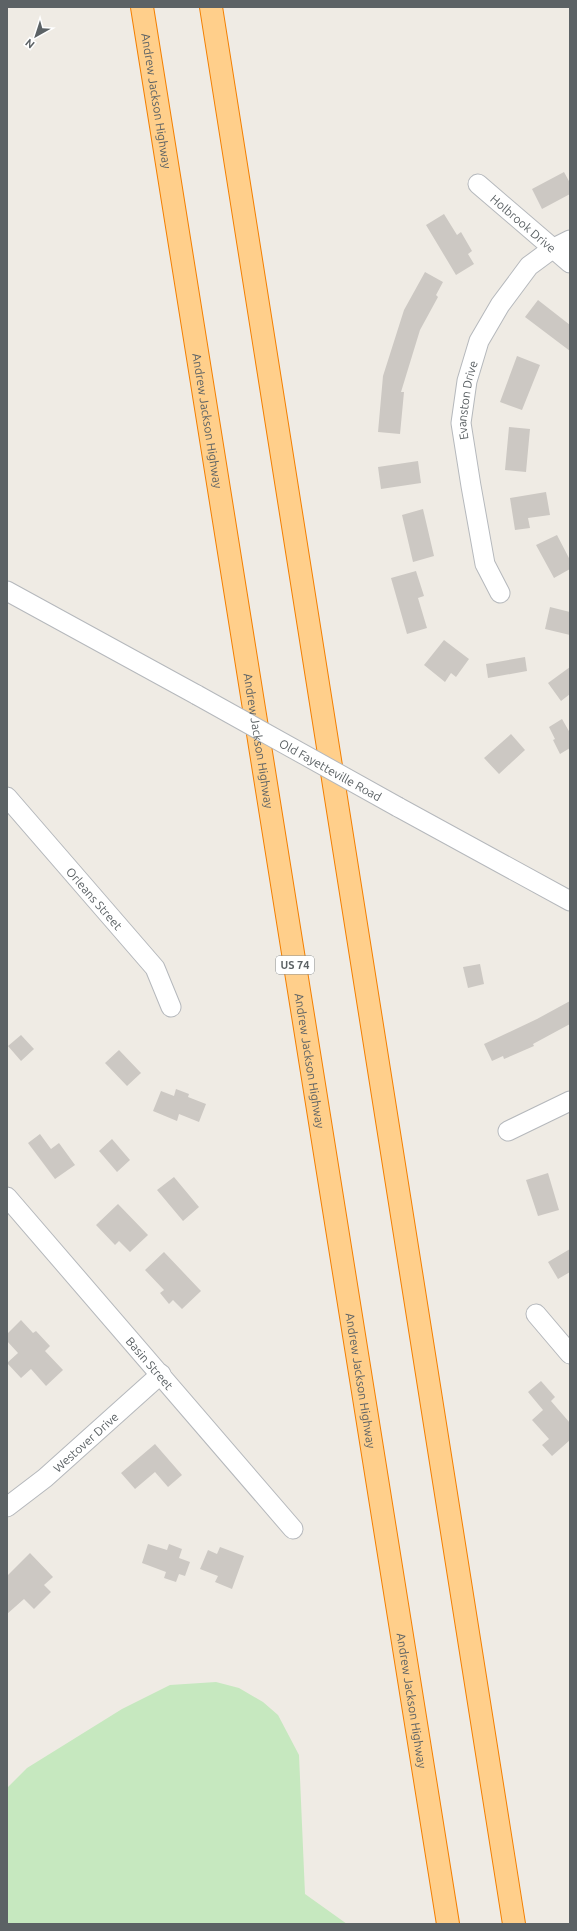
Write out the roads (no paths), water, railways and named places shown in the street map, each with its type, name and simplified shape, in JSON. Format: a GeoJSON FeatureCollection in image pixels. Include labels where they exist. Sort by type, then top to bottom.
{"type":"FeatureCollection","features":[{"type":"Feature","properties":{"kind":"highway","name":"Andrew Jackson Highway"},"geometry":{"type":"LineString","coordinates":[[142,7],[448,1924]]}},
{"type":"Feature","properties":{"kind":"highway"},"geometry":{"type":"LineString","coordinates":[[211,7],[514,1924]]}},
{"type":"Feature","properties":{"kind":"street","name":"Holbrook Drive"},"geometry":{"type":"LineString","coordinates":[[478,184],[570,263]]}},
{"type":"Feature","properties":{"kind":"street","name":"Evanston Drive"},"geometry":{"type":"LineString","coordinates":[[500,593],[485,564],[461,423],[467,381],[479,341],[500,305],[529,266],[552,249],[570,240]]}},
{"type":"Feature","properties":{"kind":"street","name":"Old Fayetteville Road"},"geometry":{"type":"LineString","coordinates":[[7,591],[570,902]]}},
{"type":"Feature","properties":{"kind":"street","name":"Orleans Street"},"geometry":{"type":"LineString","coordinates":[[7,797],[155,968],[171,1007]]}},
{"type":"Feature","properties":{"kind":"street"},"geometry":{"type":"LineString","coordinates":[[508,1131],[570,1101]]}},
{"type":"Feature","properties":{"kind":"street","name":"Basin Street"},"geometry":{"type":"LineString","coordinates":[[7,1197],[162,1374],[293,1529]]}},
{"type":"Feature","properties":{"kind":"street"},"geometry":{"type":"LineString","coordinates":[[536,1314],[570,1354]]}},
{"type":"Feature","properties":{"kind":"street","name":"Westover Drive"},"geometry":{"type":"LineString","coordinates":[[7,1507],[45,1478],[162,1374]]}}]}
